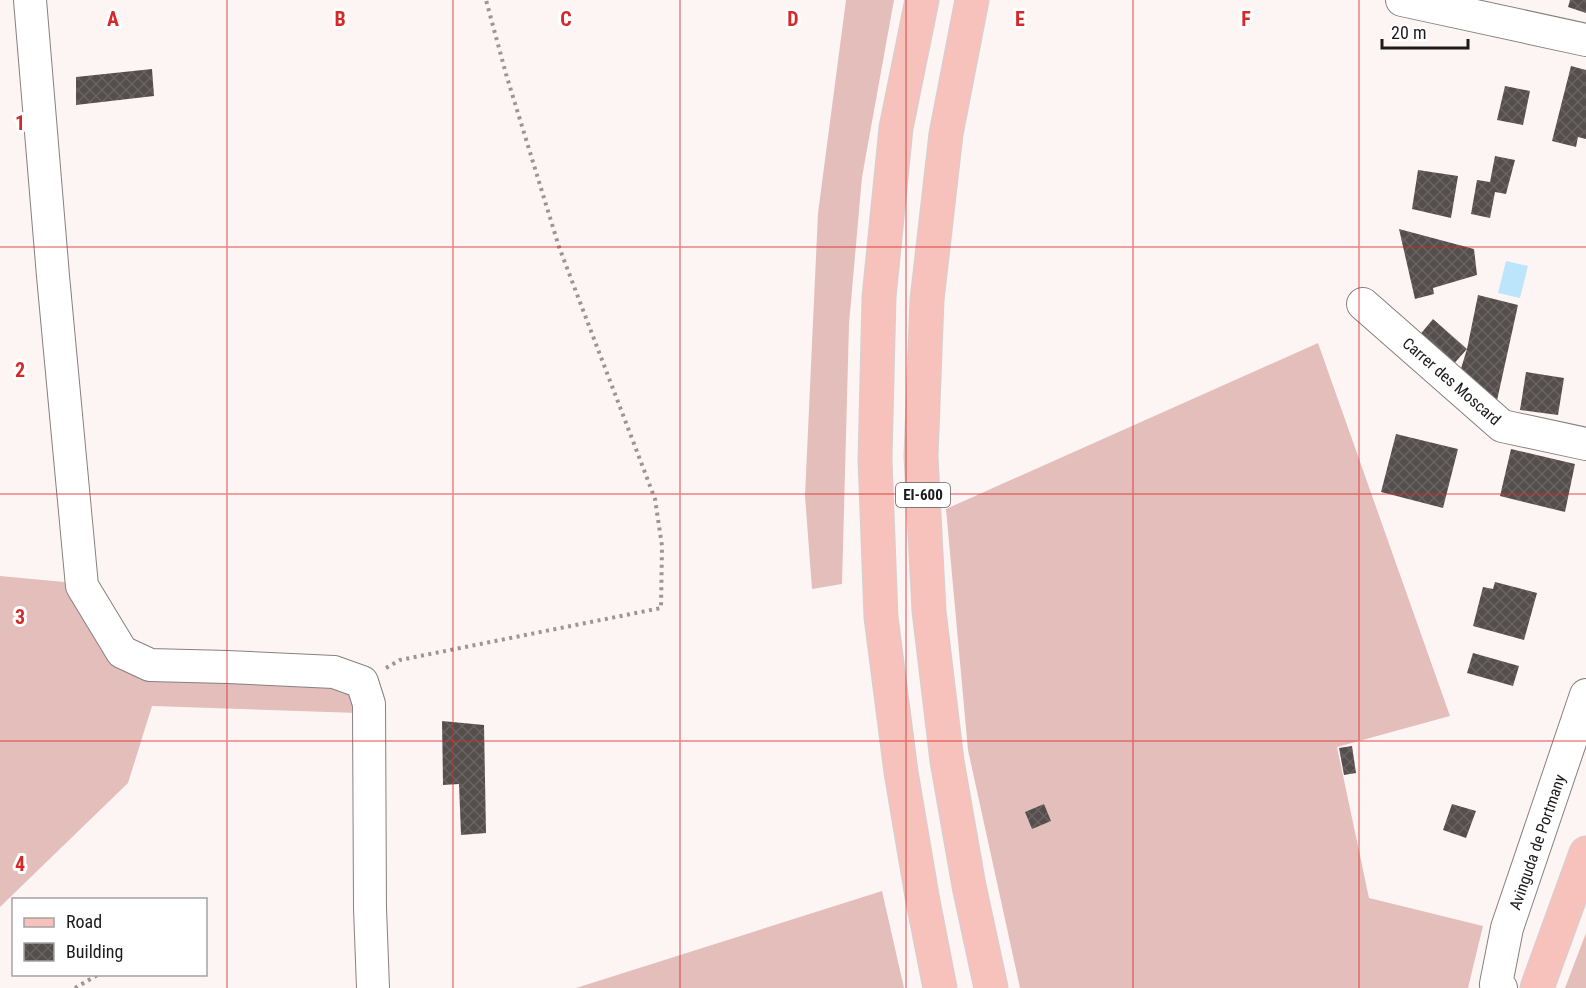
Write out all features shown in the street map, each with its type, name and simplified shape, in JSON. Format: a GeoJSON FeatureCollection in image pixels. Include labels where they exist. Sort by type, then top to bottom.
{"type":"FeatureCollection","features":[{"type":"Feature","properties":{"kind":"main road","name":"EI-600"},"geometry":{"type":"LineString","coordinates":[[922,0],[896,128],[879,297],[875,459],[881,616],[901,772],[940,988]]}},
{"type":"Feature","properties":{"kind":"main road","name":"EI-600"},"geometry":{"type":"LineString","coordinates":[[972,0],[946,134],[927,300],[921,456],[929,611],[947,761],[969,886],[991,988]]}},
{"type":"Feature","properties":{"kind":"main road"},"geometry":{"type":"LineString","coordinates":[[1537,988],[1586,853]]}},
{"type":"Feature","properties":{"kind":"street"},"geometry":{"type":"LineString","coordinates":[[30,0],[82,586],[122,652],[150,665],[334,672],[362,682],[369,704],[370,908],[373,988]]}},
{"type":"Feature","properties":{"kind":"street"},"geometry":{"type":"LineString","coordinates":[[1402,0],[1586,40]]}},
{"type":"Feature","properties":{"kind":"street","name":"Carrer des Moscard"},"geometry":{"type":"LineString","coordinates":[[1363,304],[1502,426],[1586,444]]}},
{"type":"Feature","properties":{"kind":"street","name":"Avinguda de Portmany"},"geometry":{"type":"LineString","coordinates":[[1501,988],[1496,984],[1507,928],[1586,695]]}},
{"type":"Feature","properties":{"kind":"path"},"geometry":{"type":"LineString","coordinates":[[362,682],[400,660],[661,608],[662,546],[655,499],[559,247],[486,0]]}},
{"type":"Feature","properties":{"kind":"path"},"geometry":{"type":"LineString","coordinates":[[75,988],[97,976]]}},
{"type":"Feature","properties":{"kind":"shaded area"},"geometry":{"type":"Polygon","coordinates":[[[846,0],[894,0],[862,177],[849,324],[842,584],[812,589],[805,496],[818,213],[846,0]]]}},
{"type":"Feature","properties":{"kind":"shaded area"},"geometry":{"type":"Polygon","coordinates":[[[1318,343],[1450,716],[1337,747],[1369,898],[1483,926],[1468,988],[1020,988],[968,750],[946,509],[1318,343]]]}},
{"type":"Feature","properties":{"kind":"shaded area"},"geometry":{"type":"Polygon","coordinates":[[[0,576],[75,583],[123,666],[357,688],[358,713],[152,706],[128,783],[0,907],[0,576]]]}},
{"type":"Feature","properties":{"kind":"shaded area"},"geometry":{"type":"Polygon","coordinates":[[[882,891],[904,988],[576,988],[882,891]]]}},
{"type":"Feature","properties":{"kind":"shaded area"},"geometry":{"type":"Polygon","coordinates":[[[1586,933],[1586,988],[1565,988],[1586,933]]]}},
{"type":"Feature","properties":{"kind":"water"},"geometry":{"type":"Polygon","coordinates":[[[1506,261],[1528,266],[1520,298],[1498,293],[1506,261]]]}},
{"type":"Feature","properties":{"kind":"building"},"geometry":{"type":"Polygon","coordinates":[[[1570,0],[1586,0],[1586,13],[1568,7],[1570,0]]]}},
{"type":"Feature","properties":{"kind":"building"},"geometry":{"type":"Polygon","coordinates":[[[1571,66],[1586,70],[1586,139],[1578,137],[1576,147],[1552,141],[1571,66]]]}},
{"type":"Feature","properties":{"kind":"building"},"geometry":{"type":"Polygon","coordinates":[[[152,69],[154,96],[76,105],[76,77],[152,69]]]}},
{"type":"Feature","properties":{"kind":"building"},"geometry":{"type":"Polygon","coordinates":[[[1505,86],[1530,91],[1523,125],[1497,120],[1505,86]]]}},
{"type":"Feature","properties":{"kind":"building"},"geometry":{"type":"Polygon","coordinates":[[[1495,156],[1515,160],[1506,194],[1495,192],[1490,218],[1471,214],[1477,180],[1490,182],[1495,156]]]}},
{"type":"Feature","properties":{"kind":"building"},"geometry":{"type":"Polygon","coordinates":[[[1418,170],[1458,176],[1451,218],[1412,209],[1418,170]]]}},
{"type":"Feature","properties":{"kind":"building"},"geometry":{"type":"Polygon","coordinates":[[[1399,229],[1474,249],[1477,275],[1433,288],[1434,294],[1415,299],[1399,229]]]}},
{"type":"Feature","properties":{"kind":"building"},"geometry":{"type":"Polygon","coordinates":[[[1478,295],[1518,305],[1496,405],[1459,375],[1478,295]]]}},
{"type":"Feature","properties":{"kind":"building"},"geometry":{"type":"Polygon","coordinates":[[[1433,319],[1467,349],[1451,367],[1418,337],[1433,319]]]}},
{"type":"Feature","properties":{"kind":"building"},"geometry":{"type":"Polygon","coordinates":[[[1526,372],[1564,378],[1558,415],[1520,410],[1526,372]]]}},
{"type":"Feature","properties":{"kind":"building"},"geometry":{"type":"Polygon","coordinates":[[[1396,434],[1458,449],[1443,508],[1381,492],[1396,434]]]}},
{"type":"Feature","properties":{"kind":"building"},"geometry":{"type":"Polygon","coordinates":[[[1511,449],[1575,464],[1565,512],[1500,496],[1511,449]]]}},
{"type":"Feature","properties":{"kind":"building"},"geometry":{"type":"Polygon","coordinates":[[[1495,582],[1537,593],[1524,640],[1473,626],[1483,587],[1493,589],[1495,582]]]}},
{"type":"Feature","properties":{"kind":"building"},"geometry":{"type":"Polygon","coordinates":[[[1473,653],[1519,666],[1513,686],[1467,673],[1473,653]]]}},
{"type":"Feature","properties":{"kind":"building"},"geometry":{"type":"Polygon","coordinates":[[[442,721],[484,725],[486,833],[461,835],[459,784],[443,785],[442,721]]]}},
{"type":"Feature","properties":{"kind":"building"},"geometry":{"type":"Polygon","coordinates":[[[1352,746],[1356,773],[1344,775],[1339,748],[1352,746]]]}},
{"type":"Feature","properties":{"kind":"building"},"geometry":{"type":"Polygon","coordinates":[[[1044,804],[1051,821],[1032,829],[1025,812],[1044,804]]]}},
{"type":"Feature","properties":{"kind":"building"},"geometry":{"type":"Polygon","coordinates":[[[1452,804],[1476,811],[1466,838],[1443,830],[1452,804]]]}}]}
